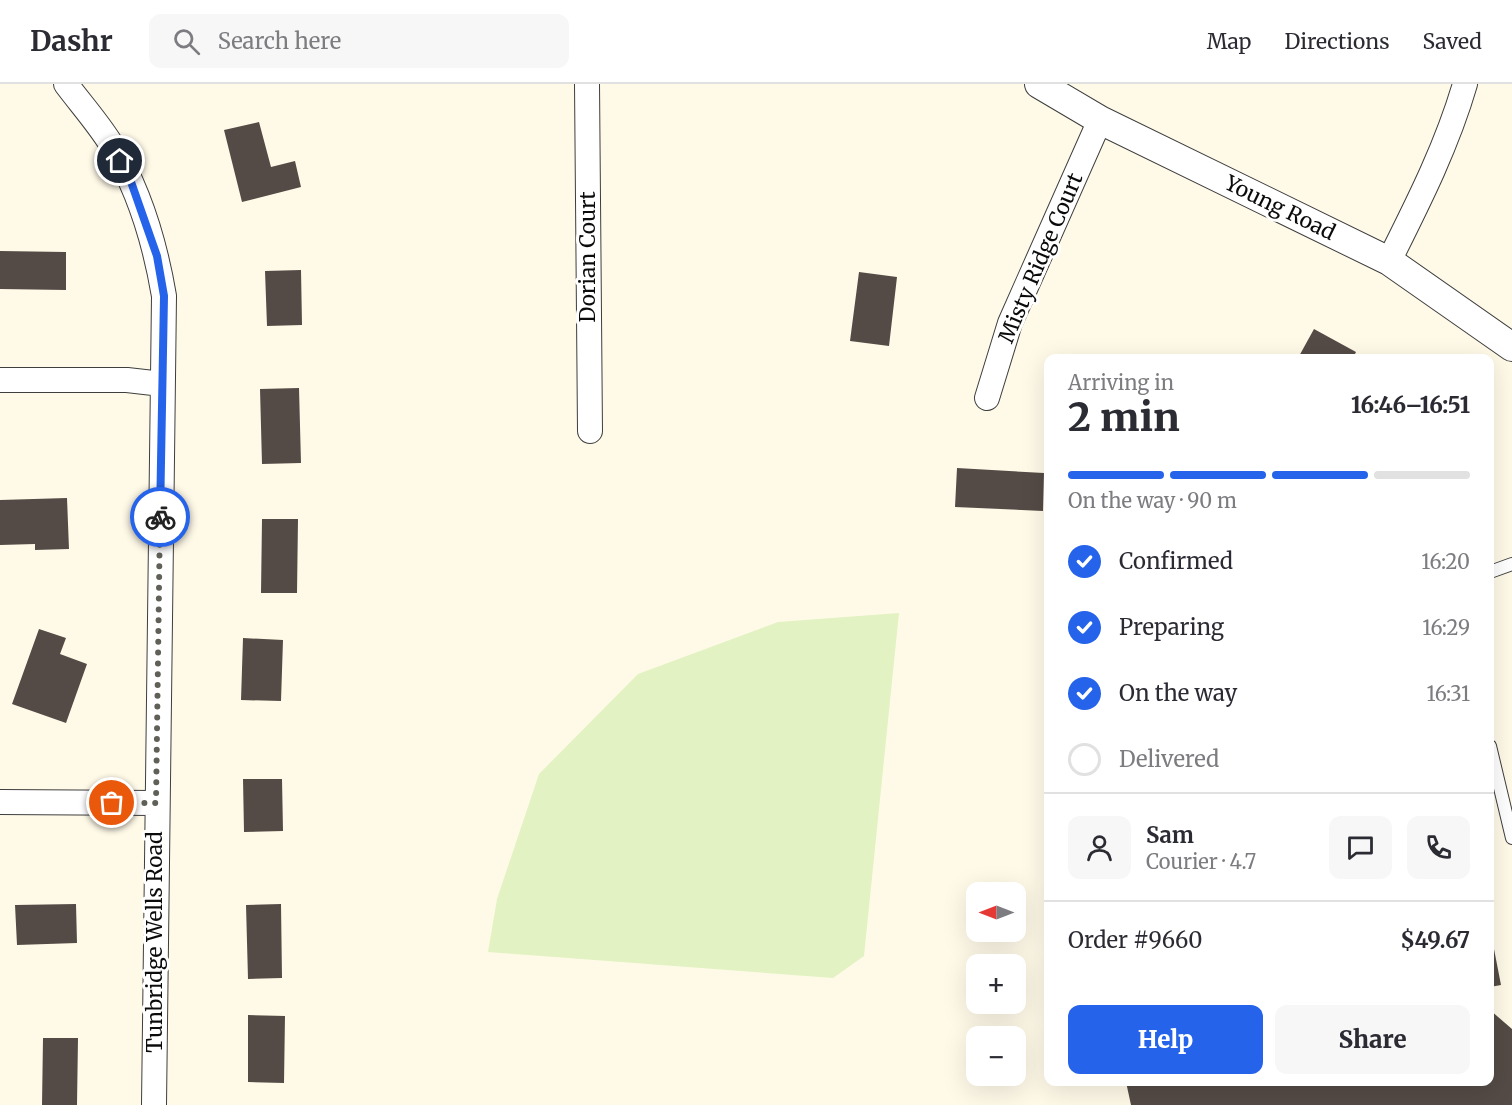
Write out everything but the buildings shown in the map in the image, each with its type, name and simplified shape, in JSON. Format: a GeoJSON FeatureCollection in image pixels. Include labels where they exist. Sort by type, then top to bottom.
{"type":"FeatureCollection","features":[{"type":"Feature","properties":{"kind":"street","name":"Tunbridge Wells Road"},"geometry":{"type":"LineString","coordinates":[[66,84],[110,143],[130,179],[157,256],[164,296],[154,1105]]}},
{"type":"Feature","properties":{"kind":"street","name":"Dorian Court"},"geometry":{"type":"LineString","coordinates":[[587,84],[590,430]]}},
{"type":"Feature","properties":{"kind":"street","name":"Young Road"},"geometry":{"type":"LineString","coordinates":[[1039,84],[1100,120],[1389,261],[1512,347]]}},
{"type":"Feature","properties":{"kind":"street"},"geometry":{"type":"LineString","coordinates":[[1389,261],[1424,191],[1456,116],[1465,84]]}},
{"type":"Feature","properties":{"kind":"street","name":"Misty Ridge Court"},"geometry":{"type":"LineString","coordinates":[[987,398],[1010,323],[1100,120]]}},
{"type":"Feature","properties":{"kind":"street"},"geometry":{"type":"LineString","coordinates":[[0,380],[127,380],[162,384]]}},
{"type":"Feature","properties":{"kind":"street"},"geometry":{"type":"LineString","coordinates":[[0,802],[156,803]]}},
{"type":"Feature","properties":{"kind":"lane"},"geometry":{"type":"LineString","coordinates":[[1494,571],[1512,564]]}},
{"type":"Feature","properties":{"kind":"lane"},"geometry":{"type":"LineString","coordinates":[[1494,763],[1512,838]]}},
{"type":"Feature","properties":{"kind":"green space"},"geometry":{"type":"Polygon","coordinates":[[[899,613],[864,956],[833,978],[488,952],[497,899],[539,774],[638,674],[778,622],[899,613]]]}},
{"type":"Feature","properties":{"kind":"way so far"},"geometry":{"type":"LineString","coordinates":[[112,803],[156,803],[160,517]]}},
{"type":"Feature","properties":{"kind":"route"},"geometry":{"type":"LineString","coordinates":[[120,161],[130,179],[157,256],[164,296],[160,517]]}}]}
